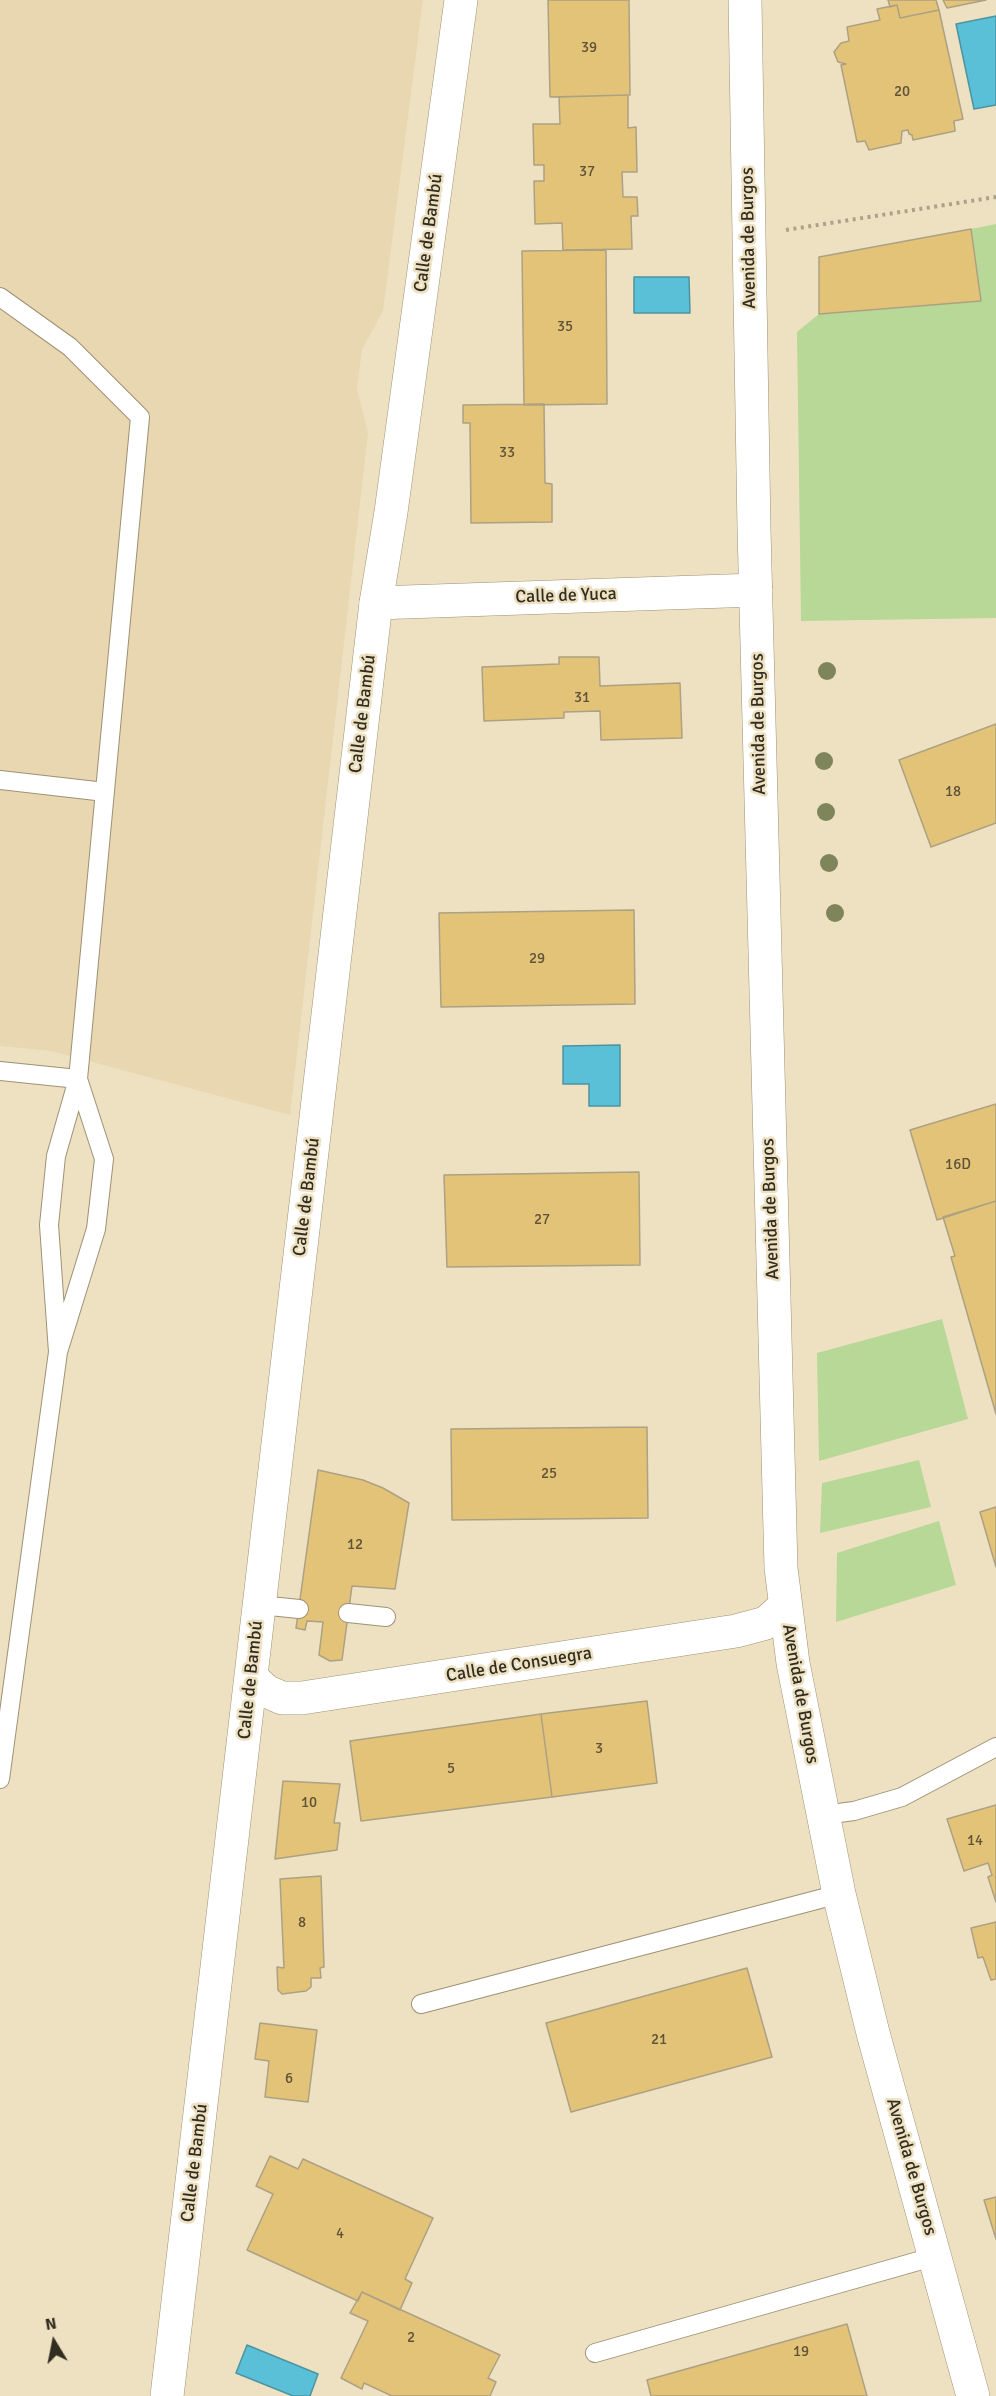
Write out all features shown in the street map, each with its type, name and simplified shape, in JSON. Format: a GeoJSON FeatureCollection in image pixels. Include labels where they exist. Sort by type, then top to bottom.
{"type":"FeatureCollection","features":[{"type":"Feature","properties":{"kind":"street","name":"Calle de Bambú"},"geometry":{"type":"LineString","coordinates":[[167,2396],[376,603],[390,522],[461,0]]}},
{"type":"Feature","properties":{"kind":"street","name":"Avenida de Burgos"},"geometry":{"type":"LineString","coordinates":[[745,0],[756,590],[780,1549],[785,1605],[793,1663],[839,1894],[873,2032],[973,2396]]}},
{"type":"Feature","properties":{"kind":"street","name":"Calle de Yuca"},"geometry":{"type":"LineString","coordinates":[[376,603],[756,590]]}},
{"type":"Feature","properties":{"kind":"street","name":"Calle de Consuegra"},"geometry":{"type":"LineString","coordinates":[[252,1678],[266,1692],[282,1698],[302,1698],[736,1631],[766,1623],[785,1605]]}},
{"type":"Feature","properties":{"kind":"lane"},"geometry":{"type":"LineString","coordinates":[[0,297],[70,347],[140,417],[78,1079],[56,1156],[49,1225],[58,1352]]}},
{"type":"Feature","properties":{"kind":"lane"},"geometry":{"type":"LineString","coordinates":[[0,780],[105,792]]}},
{"type":"Feature","properties":{"kind":"lane"},"geometry":{"type":"LineString","coordinates":[[0,1071],[78,1079]]}},
{"type":"Feature","properties":{"kind":"lane"},"geometry":{"type":"LineString","coordinates":[[0,1779],[58,1352],[96,1229],[104,1159],[78,1079]]}},
{"type":"Feature","properties":{"kind":"lane"},"geometry":{"type":"LineString","coordinates":[[260,1605],[299,1609]]}},
{"type":"Feature","properties":{"kind":"lane"},"geometry":{"type":"LineString","coordinates":[[348,1613],[386,1617]]}},
{"type":"Feature","properties":{"kind":"lane"},"geometry":{"type":"LineString","coordinates":[[823,1815],[854,1811],[902,1797],[996,1747]]}},
{"type":"Feature","properties":{"kind":"lane"},"geometry":{"type":"LineString","coordinates":[[421,2004],[839,1894]]}},
{"type":"Feature","properties":{"kind":"lane"},"geometry":{"type":"LineString","coordinates":[[595,2353],[936,2256]]}},
{"type":"Feature","properties":{"kind":"path"},"geometry":{"type":"LineString","coordinates":[[785,230],[996,197]]}},
{"type":"Feature","properties":{"kind":"shaded area"},"geometry":{"type":"Polygon","coordinates":[[[0,0],[423,0],[383,311],[362,350],[357,389],[368,433],[290,1115],[51,1051],[0,1046],[0,0]]]}},
{"type":"Feature","properties":{"kind":"green space"},"geometry":{"type":"Polygon","coordinates":[[[996,224],[996,618],[801,621],[797,332],[819,314],[981,301],[971,229],[996,224]]]}},
{"type":"Feature","properties":{"kind":"green space"},"geometry":{"type":"Polygon","coordinates":[[[942,1319],[968,1419],[819,1461],[817,1353],[942,1319]]]}},
{"type":"Feature","properties":{"kind":"green space"},"geometry":{"type":"Polygon","coordinates":[[[919,1460],[931,1507],[820,1533],[822,1483],[919,1460]]]}},
{"type":"Feature","properties":{"kind":"green space"},"geometry":{"type":"Polygon","coordinates":[[[939,1521],[956,1585],[836,1622],[837,1553],[939,1521]]]}},
{"type":"Feature","properties":{"kind":"water"},"geometry":{"type":"Polygon","coordinates":[[[996,16],[996,105],[974,109],[956,24],[996,16]]]}},
{"type":"Feature","properties":{"kind":"water"},"geometry":{"type":"Polygon","coordinates":[[[634,277],[689,277],[690,313],[634,313],[634,277]]]}},
{"type":"Feature","properties":{"kind":"water"},"geometry":{"type":"Polygon","coordinates":[[[620,1045],[620,1106],[589,1106],[589,1084],[563,1084],[563,1046],[620,1045]]]}},
{"type":"Feature","properties":{"kind":"water"},"geometry":{"type":"Polygon","coordinates":[[[247,2345],[318,2374],[310,2396],[293,2396],[236,2373],[247,2345]]]}},
{"type":"Feature","properties":{"kind":"building"},"geometry":{"type":"Polygon","coordinates":[[[548,0],[629,0],[630,95],[550,97],[548,0]]]}},
{"type":"Feature","properties":{"kind":"building"},"geometry":{"type":"Polygon","coordinates":[[[888,0],[936,0],[939,10],[900,18],[897,5],[890,7],[888,0]]]}},
{"type":"Feature","properties":{"kind":"building"},"geometry":{"type":"Polygon","coordinates":[[[943,0],[986,0],[947,8],[943,0]]]}},
{"type":"Feature","properties":{"kind":"building"},"geometry":{"type":"Polygon","coordinates":[[[897,5],[900,18],[939,10],[963,119],[954,121],[955,131],[913,140],[908,130],[902,131],[901,143],[869,150],[865,141],[857,142],[841,65],[846,64],[838,62],[834,52],[841,43],[849,41],[847,27],[880,20],[877,9],[897,5]]]}},
{"type":"Feature","properties":{"kind":"building"},"geometry":{"type":"Polygon","coordinates":[[[628,95],[628,128],[636,127],[637,172],[622,172],[623,197],[637,197],[638,216],[631,216],[632,249],[563,250],[562,223],[535,224],[534,181],[544,181],[544,165],[534,165],[533,124],[560,124],[559,97],[628,95]]]}},
{"type":"Feature","properties":{"kind":"building"},"geometry":{"type":"Polygon","coordinates":[[[971,229],[981,301],[819,314],[819,257],[971,229]]]}},
{"type":"Feature","properties":{"kind":"building"},"geometry":{"type":"Polygon","coordinates":[[[606,250],[607,404],[524,405],[522,251],[606,250]]]}},
{"type":"Feature","properties":{"kind":"building"},"geometry":{"type":"Polygon","coordinates":[[[544,404],[545,483],[552,484],[552,522],[471,523],[470,423],[463,423],[463,405],[544,404]]]}},
{"type":"Feature","properties":{"kind":"building"},"geometry":{"type":"Polygon","coordinates":[[[559,657],[599,657],[600,686],[680,683],[682,738],[601,740],[600,711],[564,712],[564,718],[484,721],[482,667],[559,664],[559,657]]]}},
{"type":"Feature","properties":{"kind":"building"},"geometry":{"type":"Polygon","coordinates":[[[996,724],[996,823],[931,847],[899,760],[996,724]]]}},
{"type":"Feature","properties":{"kind":"building"},"geometry":{"type":"Polygon","coordinates":[[[634,910],[635,1004],[441,1007],[439,913],[634,910]]]}},
{"type":"Feature","properties":{"kind":"building"},"geometry":{"type":"Polygon","coordinates":[[[996,1104],[996,1201],[937,1220],[910,1130],[996,1104]]]}},
{"type":"Feature","properties":{"kind":"building"},"geometry":{"type":"Polygon","coordinates":[[[639,1172],[640,1265],[447,1267],[444,1175],[639,1172]]]}},
{"type":"Feature","properties":{"kind":"building"},"geometry":{"type":"Polygon","coordinates":[[[996,1201],[996,1414],[951,1257],[955,1256],[943,1217],[996,1201]]]}},
{"type":"Feature","properties":{"kind":"building"},"geometry":{"type":"Polygon","coordinates":[[[647,1427],[648,1518],[452,1520],[451,1429],[647,1427]]]}},
{"type":"Feature","properties":{"kind":"building"},"geometry":{"type":"Polygon","coordinates":[[[318,1470],[363,1480],[409,1503],[395,1589],[352,1586],[342,1660],[330,1661],[319,1655],[323,1622],[307,1621],[305,1630],[296,1628],[318,1470]]]}},
{"type":"Feature","properties":{"kind":"building"},"geometry":{"type":"Polygon","coordinates":[[[996,1507],[996,1567],[980,1512],[996,1507]]]}},
{"type":"Feature","properties":{"kind":"building"},"geometry":{"type":"Polygon","coordinates":[[[647,1701],[657,1783],[552,1797],[541,1714],[647,1701]]]}},
{"type":"Feature","properties":{"kind":"building"},"geometry":{"type":"Polygon","coordinates":[[[541,1714],[552,1797],[361,1821],[350,1741],[541,1714]]]}},
{"type":"Feature","properties":{"kind":"building"},"geometry":{"type":"Polygon","coordinates":[[[283,1781],[340,1784],[334,1823],[340,1823],[337,1850],[275,1859],[283,1781]]]}},
{"type":"Feature","properties":{"kind":"building"},"geometry":{"type":"Polygon","coordinates":[[[996,1805],[996,1902],[988,1877],[992,1875],[988,1863],[964,1871],[947,1819],[996,1805]]]}},
{"type":"Feature","properties":{"kind":"building"},"geometry":{"type":"Polygon","coordinates":[[[321,1876],[324,1967],[320,1968],[321,1978],[311,1978],[311,1987],[306,1991],[282,1994],[278,1990],[277,1967],[284,1968],[280,1879],[321,1876]]]}},
{"type":"Feature","properties":{"kind":"building"},"geometry":{"type":"Polygon","coordinates":[[[996,1922],[996,1979],[991,1980],[983,1957],[978,1958],[971,1928],[996,1922]]]}},
{"type":"Feature","properties":{"kind":"building"},"geometry":{"type":"Polygon","coordinates":[[[747,1968],[772,2057],[571,2112],[546,2023],[747,1968]]]}},
{"type":"Feature","properties":{"kind":"building"},"geometry":{"type":"Polygon","coordinates":[[[260,2023],[317,2030],[308,2102],[265,2097],[269,2061],[255,2059],[260,2023]]]}},
{"type":"Feature","properties":{"kind":"building"},"geometry":{"type":"Polygon","coordinates":[[[270,2156],[298,2169],[303,2159],[433,2218],[405,2279],[412,2283],[400,2310],[362,2292],[358,2301],[247,2250],[273,2194],[256,2186],[270,2156]]]}},
{"type":"Feature","properties":{"kind":"building"},"geometry":{"type":"Polygon","coordinates":[[[996,2197],[996,2239],[984,2200],[996,2197]]]}},
{"type":"Feature","properties":{"kind":"building"},"geometry":{"type":"Polygon","coordinates":[[[362,2292],[500,2355],[488,2378],[496,2382],[490,2396],[392,2396],[364,2383],[362,2389],[341,2378],[368,2321],[350,2313],[362,2292]]]}},
{"type":"Feature","properties":{"kind":"building"},"geometry":{"type":"Polygon","coordinates":[[[847,2324],[867,2396],[651,2396],[647,2380],[847,2324]]]}}]}
